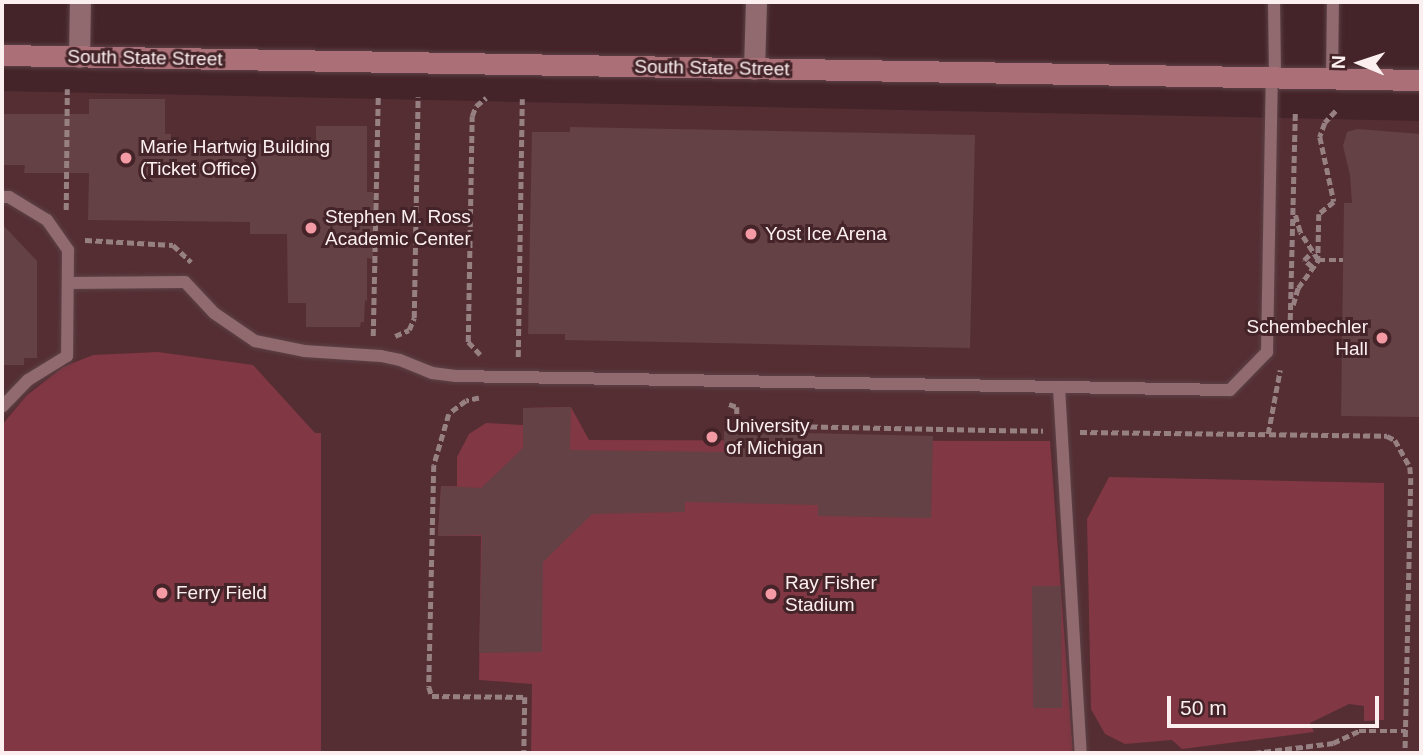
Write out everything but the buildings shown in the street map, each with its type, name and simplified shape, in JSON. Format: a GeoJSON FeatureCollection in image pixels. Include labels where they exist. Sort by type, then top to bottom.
{"type":"FeatureCollection","features":[{"type":"Feature","properties":{"kind":"main road","name":"South State Street"},"geometry":{"type":"LineString","coordinates":[[2,55],[1421,80]]}},
{"type":"Feature","properties":{"kind":"street"},"geometry":{"type":"LineString","coordinates":[[79,57],[80,2]]}},
{"type":"Feature","properties":{"kind":"street"},"geometry":{"type":"LineString","coordinates":[[754,69],[756,2]]}},
{"type":"Feature","properties":{"kind":"lane"},"geometry":{"type":"LineString","coordinates":[[68,283],[185,282],[214,313],[255,341],[291,350],[400,359],[432,373],[456,376],[1230,390],[1267,352],[1274,2]]}},
{"type":"Feature","properties":{"kind":"lane"},"geometry":{"type":"LineString","coordinates":[[1332,79],[1333,2]]}},
{"type":"Feature","properties":{"kind":"lane"},"geometry":{"type":"LineString","coordinates":[[2,197],[9,197],[47,220],[68,250],[67,356],[27,380],[2,407]]}},
{"type":"Feature","properties":{"kind":"lane"},"geometry":{"type":"LineString","coordinates":[[1059,388],[1081,753]]}},
{"type":"Feature","properties":{"kind":"path"},"geometry":{"type":"LineString","coordinates":[[66,216],[67,89]]}},
{"type":"Feature","properties":{"kind":"path"},"geometry":{"type":"LineString","coordinates":[[359,336],[376,336],[378,96]]}},
{"type":"Feature","properties":{"kind":"path"},"geometry":{"type":"LineString","coordinates":[[390,337],[410,330],[414,318],[418,97]]}},
{"type":"Feature","properties":{"kind":"path"},"geometry":{"type":"LineString","coordinates":[[486,98],[476,106],[472,116],[468,342],[477,354],[488,357]]}},
{"type":"Feature","properties":{"kind":"path"},"geometry":{"type":"LineString","coordinates":[[518,357],[522,99]]}},
{"type":"Feature","properties":{"kind":"path"},"geometry":{"type":"LineString","coordinates":[[1291,312],[1298,288],[1318,260],[1319,214],[1334,202],[1320,132],[1336,111]]}},
{"type":"Feature","properties":{"kind":"path"},"geometry":{"type":"LineString","coordinates":[[1293,209],[1300,232],[1318,260]]}},
{"type":"Feature","properties":{"kind":"path"},"geometry":{"type":"LineString","coordinates":[[76,237],[173,245],[198,269]]}},
{"type":"Feature","properties":{"kind":"path"},"geometry":{"type":"LineString","coordinates":[[1304,260],[1312,252]]}},
{"type":"Feature","properties":{"kind":"path"},"geometry":{"type":"LineString","coordinates":[[1292,260],[1304,260],[1312,267]]}},
{"type":"Feature","properties":{"kind":"path"},"geometry":{"type":"LineString","coordinates":[[1318,260],[1343,260]]}},
{"type":"Feature","properties":{"kind":"path"},"geometry":{"type":"LineString","coordinates":[[508,357],[528,357]]}},
{"type":"Feature","properties":{"kind":"path"},"geometry":{"type":"LineString","coordinates":[[492,398],[478,398],[456,407],[449,414],[434,466],[429,687],[432,696],[525,697],[524,753]]}},
{"type":"Feature","properties":{"kind":"path"},"geometry":{"type":"LineString","coordinates":[[721,404],[736,405],[737,425],[1387,436],[1395,440],[1410,467],[1411,478],[1405,753]]}},
{"type":"Feature","properties":{"kind":"path"},"geometry":{"type":"LineString","coordinates":[[1254,753],[1333,743],[1359,732],[1406,731]]}},
{"type":"Feature","properties":{"kind":"shaded area","name":"University of Michigan"},"geometry":{"type":"Polygon","coordinates":[[[2,91],[1421,121],[1421,753],[2,753],[2,91]]]}},
{"type":"Feature","properties":{"kind":"shaded area","name":"Ferry Field"},"geometry":{"type":"Polygon","coordinates":[[[158,352],[253,365],[315,433],[321,433],[321,753],[2,753],[2,425],[26,396],[63,367],[93,355],[158,352]]]}},
{"type":"Feature","properties":{"kind":"shaded area","name":"Ray Fisher Stadium"},"geometry":{"type":"Polygon","coordinates":[[[571,407],[589,440],[1050,441],[1073,753],[531,753],[532,684],[479,680],[481,536],[438,536],[441,486],[457,486],[457,457],[469,434],[486,423],[523,425],[523,408],[571,407]]]}},
{"type":"Feature","properties":{"kind":"shaded area"},"geometry":{"type":"Polygon","coordinates":[[[1109,477],[1384,483],[1384,720],[1364,721],[1364,706],[1349,704],[1310,723],[1314,732],[1182,749],[1172,740],[1125,744],[1105,734],[1091,709],[1087,519],[1109,477]]]}},
{"type":"Feature","properties":{"kind":"place","name":"Marie Hartwig Building (Ticket Office)"},"geometry":{"type":"Point","coordinates":[126,158]}},
{"type":"Feature","properties":{"kind":"place","name":"Stephen M. Ross Academic Center"},"geometry":{"type":"Point","coordinates":[311,228]}},
{"type":"Feature","properties":{"kind":"place","name":"Yost Ice Arena"},"geometry":{"type":"Point","coordinates":[751,234]}},
{"type":"Feature","properties":{"kind":"place","name":"Schembechler Hall"},"geometry":{"type":"Point","coordinates":[1382,338]}},
{"type":"Feature","properties":{"kind":"place","name":"University of Michigan"},"geometry":{"type":"Point","coordinates":[712,437]}},
{"type":"Feature","properties":{"kind":"place","name":"Ferry Field"},"geometry":{"type":"Point","coordinates":[162,593]}},
{"type":"Feature","properties":{"kind":"place","name":"Ray Fisher Stadium"},"geometry":{"type":"Point","coordinates":[771,594]}}]}
